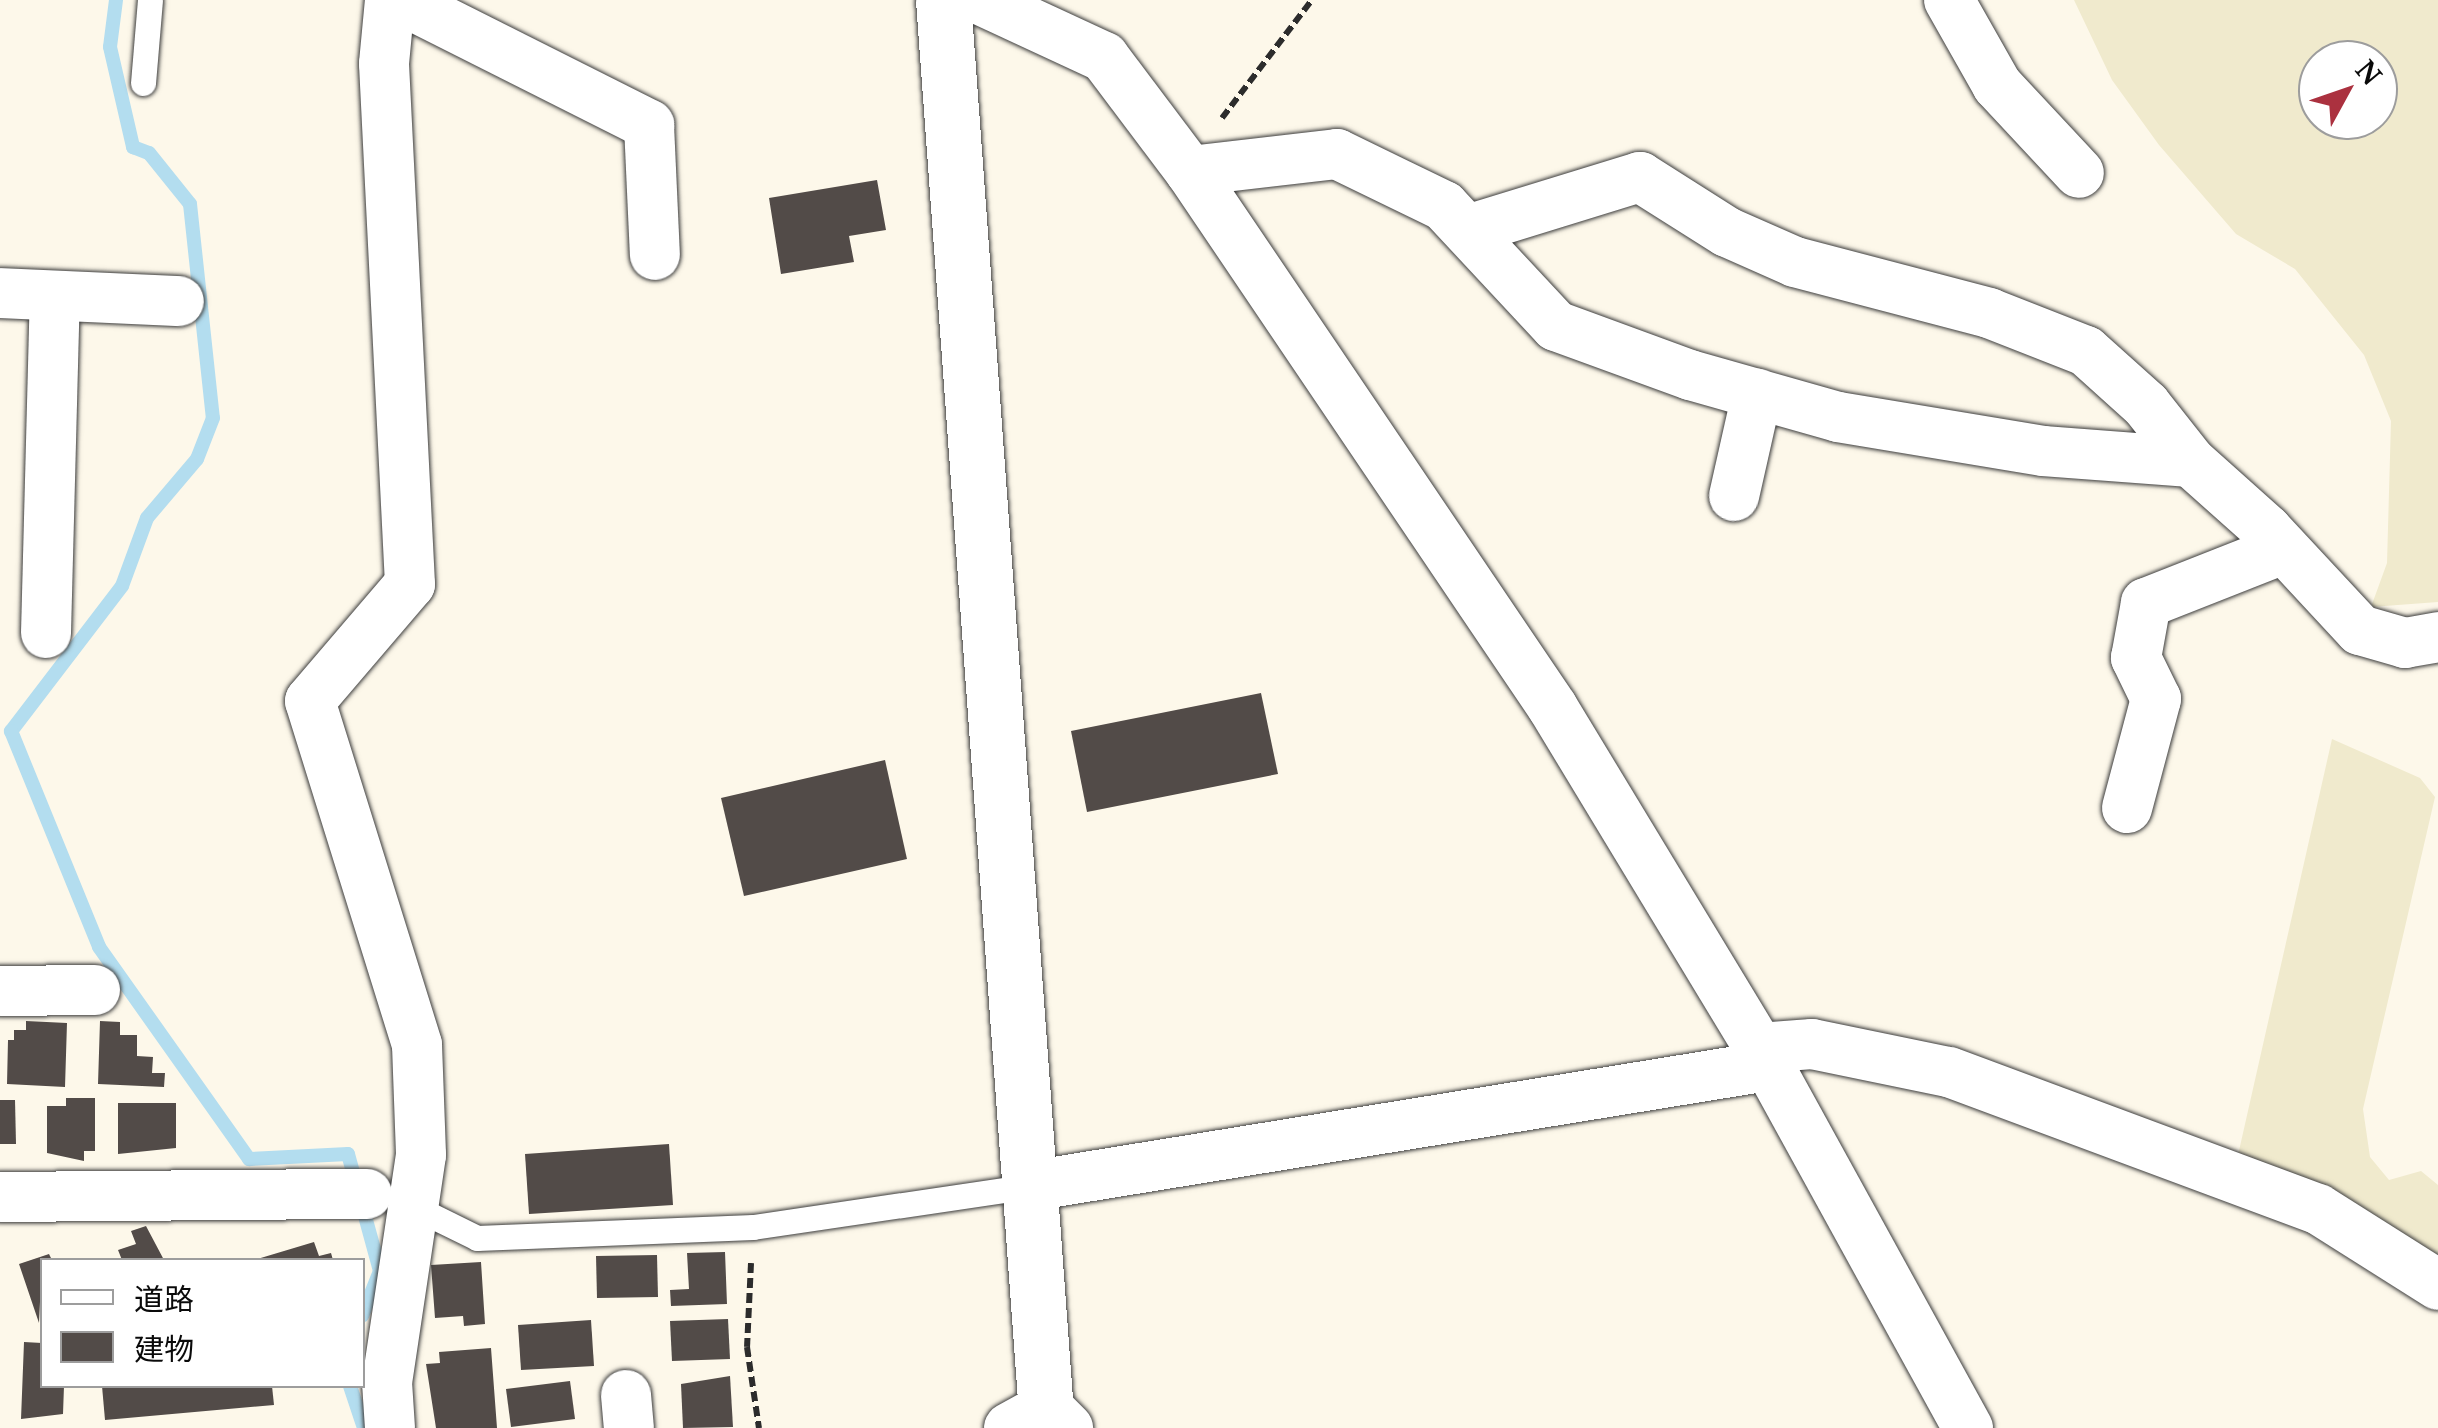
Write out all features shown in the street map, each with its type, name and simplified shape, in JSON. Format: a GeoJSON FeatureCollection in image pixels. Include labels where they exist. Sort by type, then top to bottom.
{"type":"FeatureCollection","features":[{"type":"Feature","properties":{"kind":"street"},"geometry":{"type":"LineString","coordinates":[[0,1197],[369,1197],[421,1154],[418,1046],[310,701],[410,584],[384,64],[390,0]]}},
{"type":"Feature","properties":{"kind":"street"},"geometry":{"type":"LineString","coordinates":[[401,0],[649,124],[656,255]]}},
{"type":"Feature","properties":{"kind":"street"},"geometry":{"type":"LineString","coordinates":[[943,0],[1030,1186],[1043,1423]]}},
{"type":"Feature","properties":{"kind":"street"},"geometry":{"type":"LineString","coordinates":[[981,0],[1104,57],[1200,168],[1542,691],[1763,1057],[1968,1428]]}},
{"type":"Feature","properties":{"kind":"street"},"geometry":{"type":"LineString","coordinates":[[1949,0],[1998,85],[2080,173]]}},
{"type":"Feature","properties":{"kind":"street"},"geometry":{"type":"LineString","coordinates":[[1200,168],[1337,154],[1444,206],[1471,229],[1556,326],[1758,394],[1838,417],[2043,451],[2191,462]]}},
{"type":"Feature","properties":{"kind":"street"},"geometry":{"type":"LineString","coordinates":[[1471,229],[1640,178],[1727,232],[1795,262],[1990,313],[2086,351],[2146,405],[2191,462],[2283,549],[2360,630],[2405,643],[2438,637]]}},
{"type":"Feature","properties":{"kind":"street"},"geometry":{"type":"LineString","coordinates":[[0,292],[179,301]]}},
{"type":"Feature","properties":{"kind":"street"},"geometry":{"type":"LineString","coordinates":[[46,634],[54,297]]}},
{"type":"Feature","properties":{"kind":"street"},"geometry":{"type":"LineString","coordinates":[[1734,496],[1758,394]]}},
{"type":"Feature","properties":{"kind":"street"},"geometry":{"type":"LineString","coordinates":[[2126,808],[2156,699],[2136,658],[2146,603],[2283,549]]}},
{"type":"Feature","properties":{"kind":"street"},"geometry":{"type":"LineString","coordinates":[[0,991],[96,990]]}},
{"type":"Feature","properties":{"kind":"street"},"geometry":{"type":"LineString","coordinates":[[1030,1186],[1763,1057],[1812,1044],[1948,1072],[2318,1208],[2438,1285]]}},
{"type":"Feature","properties":{"kind":"street"},"geometry":{"type":"LineString","coordinates":[[369,1197],[390,1428]]}},
{"type":"Feature","properties":{"kind":"lane"},"geometry":{"type":"LineString","coordinates":[[143,83],[150,0]]}},
{"type":"Feature","properties":{"kind":"lane"},"geometry":{"type":"LineString","coordinates":[[369,1197],[478,1238],[753,1226],[1030,1186]]}},
{"type":"Feature","properties":{"kind":"path"},"geometry":{"type":"LineString","coordinates":[[1200,168],[1205,140],[1312,0]]}},
{"type":"Feature","properties":{"kind":"path"},"geometry":{"type":"LineString","coordinates":[[753,1226],[748,1348],[759,1428]]}},
{"type":"Feature","properties":{"kind":"shaded area"},"geometry":{"type":"Polygon","coordinates":[[[2074,0],[2438,0],[2438,602],[2371,607],[2387,563],[2391,421],[2364,355],[2295,269],[2236,234],[2159,145],[2112,80],[2074,0]]]}},
{"type":"Feature","properties":{"kind":"shaded area"},"geometry":{"type":"Polygon","coordinates":[[[2332,739],[2420,778],[2435,797],[2363,1109],[2370,1157],[2389,1180],[2421,1171],[2438,1185],[2438,1263],[2236,1164],[2332,739]]]}},
{"type":"Feature","properties":{"kind":"building"},"geometry":{"type":"Polygon","coordinates":[[[877,180],[886,230],[849,236],[854,262],[781,274],[769,198],[877,180]]]}},
{"type":"Feature","properties":{"kind":"building"},"geometry":{"type":"Polygon","coordinates":[[[1261,693],[1278,774],[1087,812],[1071,731],[1261,693]]]}},
{"type":"Feature","properties":{"kind":"building"},"geometry":{"type":"Polygon","coordinates":[[[885,760],[907,859],[744,896],[721,798],[885,760]]]}},
{"type":"Feature","properties":{"kind":"building"},"geometry":{"type":"Polygon","coordinates":[[[26,1021],[67,1023],[65,1087],[7,1084],[8,1040],[14,1040],[14,1030],[26,1030],[26,1021]]]}},
{"type":"Feature","properties":{"kind":"building"},"geometry":{"type":"Polygon","coordinates":[[[100,1021],[120,1022],[120,1035],[137,1035],[137,1056],[153,1057],[152,1073],[165,1073],[164,1087],[98,1084],[100,1021]]]}},
{"type":"Feature","properties":{"kind":"building"},"geometry":{"type":"Polygon","coordinates":[[[66,1098],[95,1098],[95,1151],[84,1151],[84,1161],[47,1153],[47,1106],[66,1106],[66,1098]]]}},
{"type":"Feature","properties":{"kind":"building"},"geometry":{"type":"Polygon","coordinates":[[[0,1100],[15,1100],[16,1144],[0,1144],[0,1100]]]}},
{"type":"Feature","properties":{"kind":"building"},"geometry":{"type":"Polygon","coordinates":[[[118,1103],[176,1103],[176,1148],[118,1154],[118,1103]]]}},
{"type":"Feature","properties":{"kind":"building"},"geometry":{"type":"Polygon","coordinates":[[[669,1144],[673,1205],[529,1214],[525,1154],[669,1144]]]}},
{"type":"Feature","properties":{"kind":"building"},"geometry":{"type":"Polygon","coordinates":[[[146,1226],[163,1258],[121,1258],[118,1250],[136,1244],[131,1231],[146,1226]]]}},
{"type":"Feature","properties":{"kind":"building"},"geometry":{"type":"Polygon","coordinates":[[[314,1242],[319,1256],[331,1253],[332,1258],[261,1258],[314,1242]]]}},
{"type":"Feature","properties":{"kind":"building"},"geometry":{"type":"Polygon","coordinates":[[[725,1252],[727,1304],[671,1306],[670,1290],[689,1289],[687,1253],[725,1252]]]}},
{"type":"Feature","properties":{"kind":"building"},"geometry":{"type":"Polygon","coordinates":[[[49,1254],[51,1258],[40,1258],[39,1323],[19,1264],[49,1254]]]}},
{"type":"Feature","properties":{"kind":"building"},"geometry":{"type":"Polygon","coordinates":[[[657,1255],[658,1297],[597,1298],[596,1256],[657,1255]]]}},
{"type":"Feature","properties":{"kind":"building"},"geometry":{"type":"Polygon","coordinates":[[[481,1262],[485,1324],[464,1326],[463,1316],[435,1318],[431,1265],[481,1262]]]}},
{"type":"Feature","properties":{"kind":"building"},"geometry":{"type":"Polygon","coordinates":[[[728,1319],[730,1359],[672,1361],[670,1321],[728,1319]]]}},
{"type":"Feature","properties":{"kind":"building"},"geometry":{"type":"Polygon","coordinates":[[[591,1320],[594,1366],[521,1370],[518,1325],[591,1320]]]}},
{"type":"Feature","properties":{"kind":"building"},"geometry":{"type":"Polygon","coordinates":[[[24,1342],[40,1343],[40,1388],[64,1388],[63,1414],[21,1419],[24,1342]]]}},
{"type":"Feature","properties":{"kind":"building"},"geometry":{"type":"Polygon","coordinates":[[[491,1348],[497,1428],[436,1428],[426,1364],[440,1363],[439,1352],[491,1348]]]}},
{"type":"Feature","properties":{"kind":"building"},"geometry":{"type":"Polygon","coordinates":[[[730,1376],[733,1427],[683,1428],[681,1384],[730,1376]]]}},
{"type":"Feature","properties":{"kind":"building"},"geometry":{"type":"Polygon","coordinates":[[[570,1381],[575,1419],[511,1427],[506,1389],[570,1381]]]}},
{"type":"Feature","properties":{"kind":"building"},"geometry":{"type":"Polygon","coordinates":[[[102,1388],[272,1388],[274,1405],[105,1420],[102,1388]]]}},
{"type":"Feature","properties":{"kind":"waterway"},"geometry":{"type":"LineString","coordinates":[[116,0],[110,47],[133,147],[149,153],[190,204],[213,418],[197,459],[147,518],[122,586],[11,731],[99,947],[249,1159],[348,1154],[380,1271],[365,1308]]}},
{"type":"Feature","properties":{"kind":"waterway"},"geometry":{"type":"LineString","coordinates":[[351,1388],[364,1428]]}}]}
